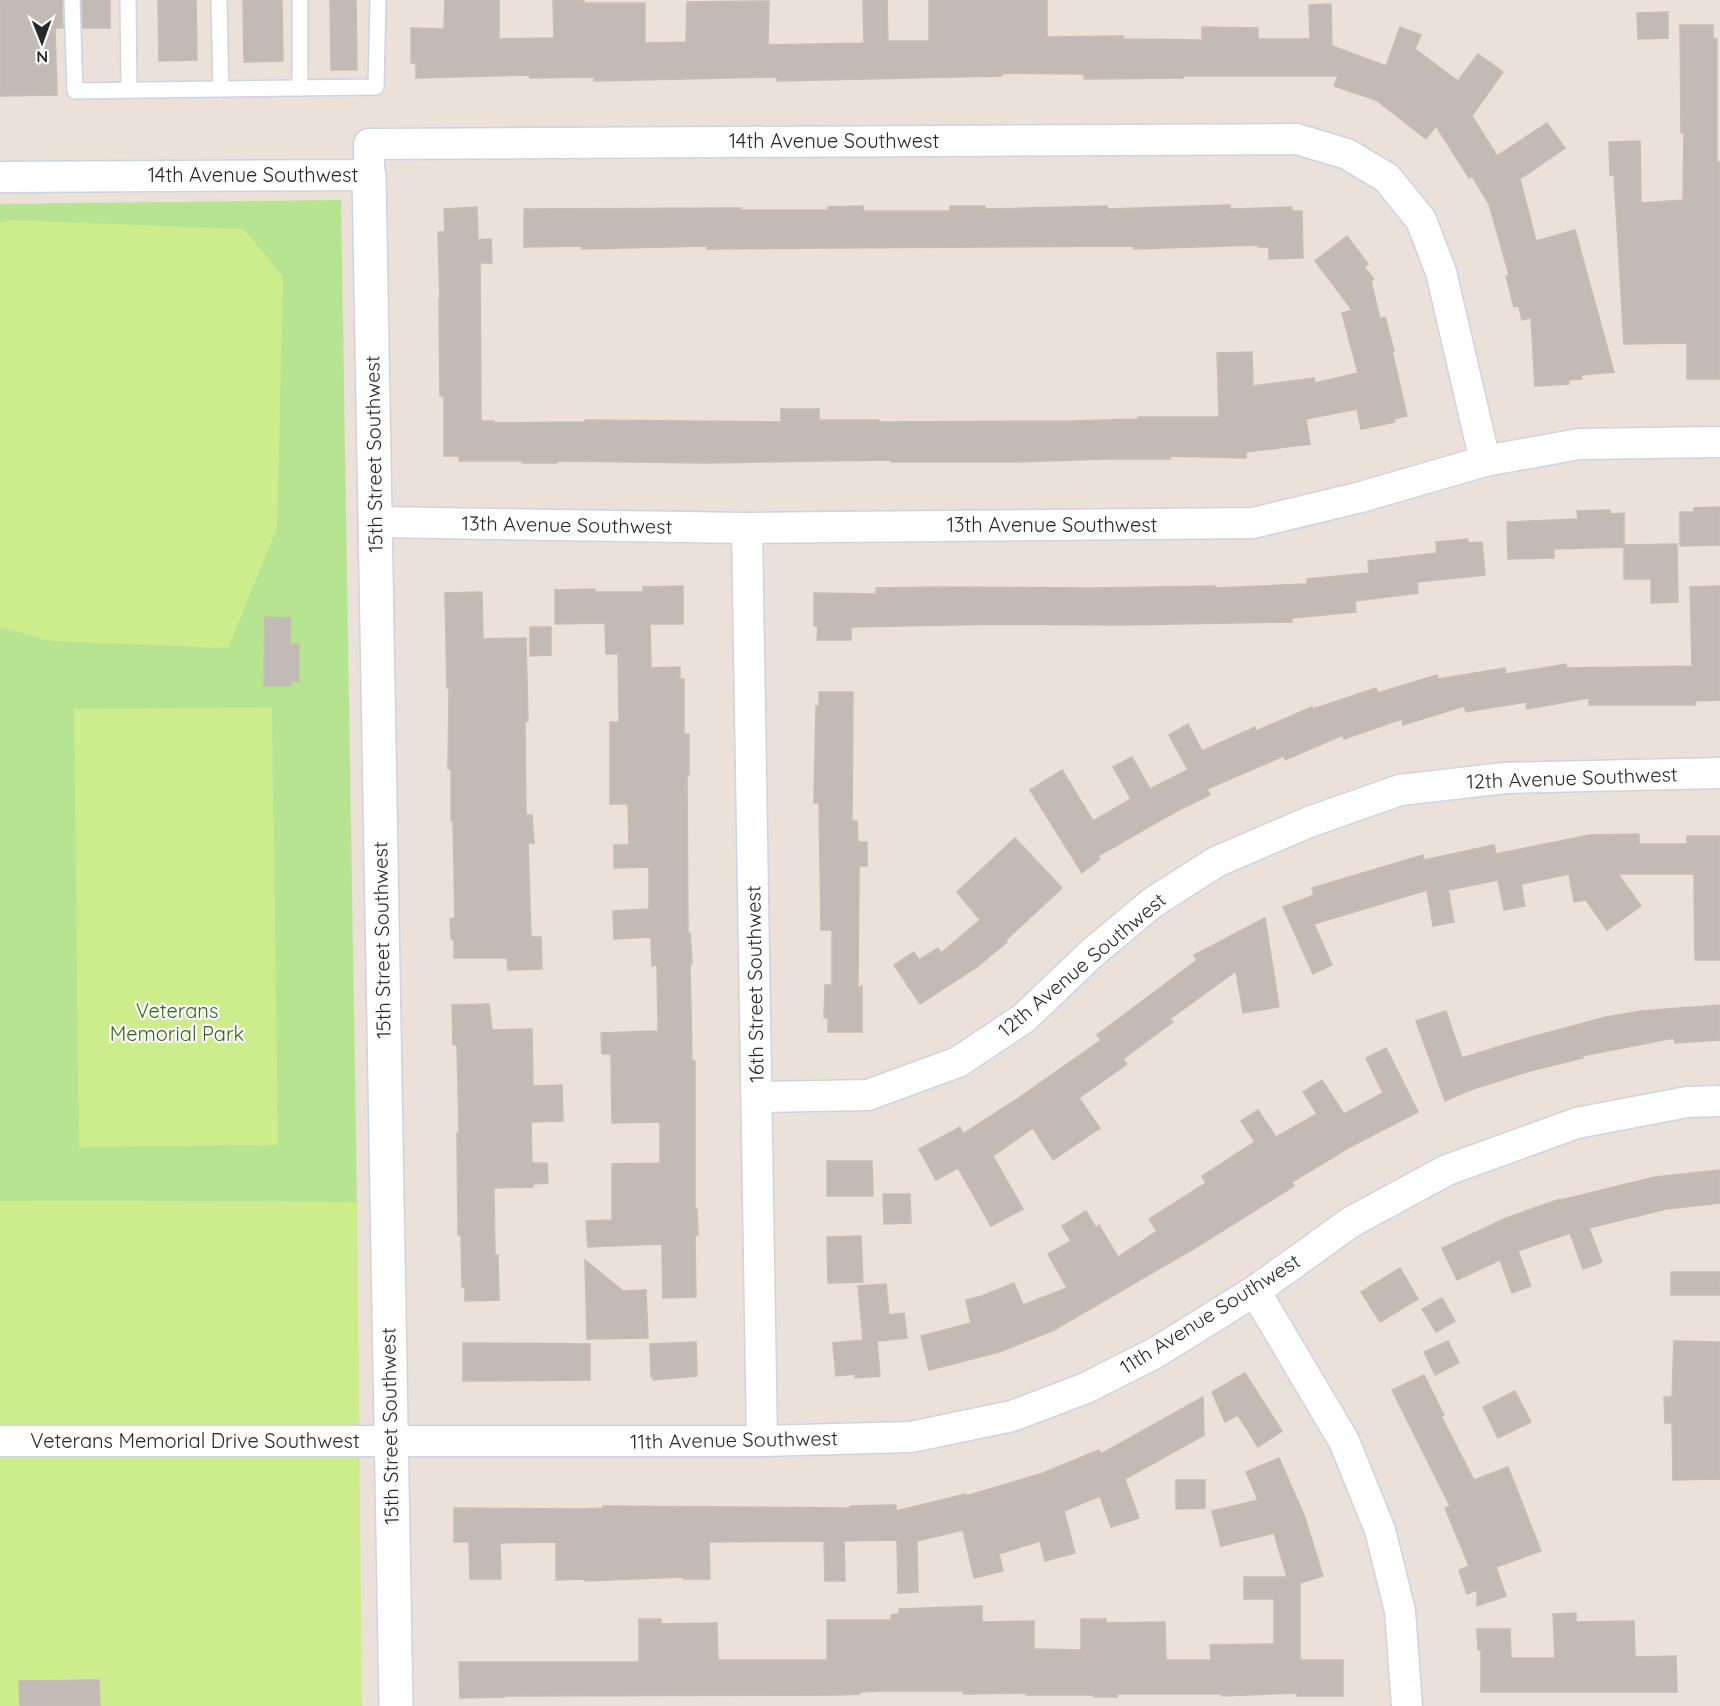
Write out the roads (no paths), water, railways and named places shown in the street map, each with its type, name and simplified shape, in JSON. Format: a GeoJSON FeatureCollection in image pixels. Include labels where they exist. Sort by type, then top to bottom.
{"type":"FeatureCollection","features":[{"type":"Feature","properties":{"kind":"street","name":"14th Avenue Southwest"},"geometry":{"type":"LineString","coordinates":[[0,177],[369,175],[369,144],[1297,139],[1347,154],[1388,178],[1421,220],[1441,272],[1485,461]]}},
{"type":"Feature","properties":{"kind":"street","name":"15th Street Southwest"},"geometry":{"type":"LineString","coordinates":[[369,175],[396,1706]]}},
{"type":"Feature","properties":{"kind":"street","name":"13th Avenue Southwest"},"geometry":{"type":"LineString","coordinates":[[375,522],[747,528],[1253,524],[1361,497],[1485,461],[1579,444],[1720,442]]}},
{"type":"Feature","properties":{"kind":"street","name":"16th Street Southwest"},"geometry":{"type":"LineString","coordinates":[[747,528],[762,1441]]}},
{"type":"Feature","properties":{"kind":"street","name":"12th Avenue Southwest"},"geometry":{"type":"LineString","coordinates":[[757,1097],[868,1095],[958,1062],[1024,1018],[1092,953],[1152,903],[1216,862],[1309,822],[1400,790],[1505,778],[1720,773]]}},
{"type":"Feature","properties":{"kind":"street","name":"11th Avenue Southwest"},"geometry":{"type":"LineString","coordinates":[[390,1441],[762,1441],[911,1437],[1012,1416],[1086,1388],[1155,1353],[1255,1291],[1351,1222],[1447,1170],[1577,1123],[1687,1102],[1720,1101]]}},
{"type":"Feature","properties":{"kind":"street"},"geometry":{"type":"LineString","coordinates":[[1255,1291],[1344,1441],[1380,1530],[1400,1611],[1407,1706]]}},
{"type":"Feature","properties":{"kind":"street","name":"Veterans Memorial Drive Southwest"},"geometry":{"type":"LineString","coordinates":[[0,1441],[390,1441]]}},
{"type":"Feature","properties":{"kind":"lane"},"geometry":{"type":"LineString","coordinates":[[72,0],[75,91],[376,87],[378,0]]}},
{"type":"Feature","properties":{"kind":"lane"},"geometry":{"type":"LineString","coordinates":[[128,0],[129,90]]}},
{"type":"Feature","properties":{"kind":"lane"},"geometry":{"type":"LineString","coordinates":[[219,0],[221,89]]}},
{"type":"Feature","properties":{"kind":"lane"},"geometry":{"type":"LineString","coordinates":[[300,0],[300,88]]}},
{"type":"Feature","properties":{"kind":"park label","name":"Veterans Memorial Park"},"geometry":{"type":"Point","coordinates":[177,1022]}}]}
